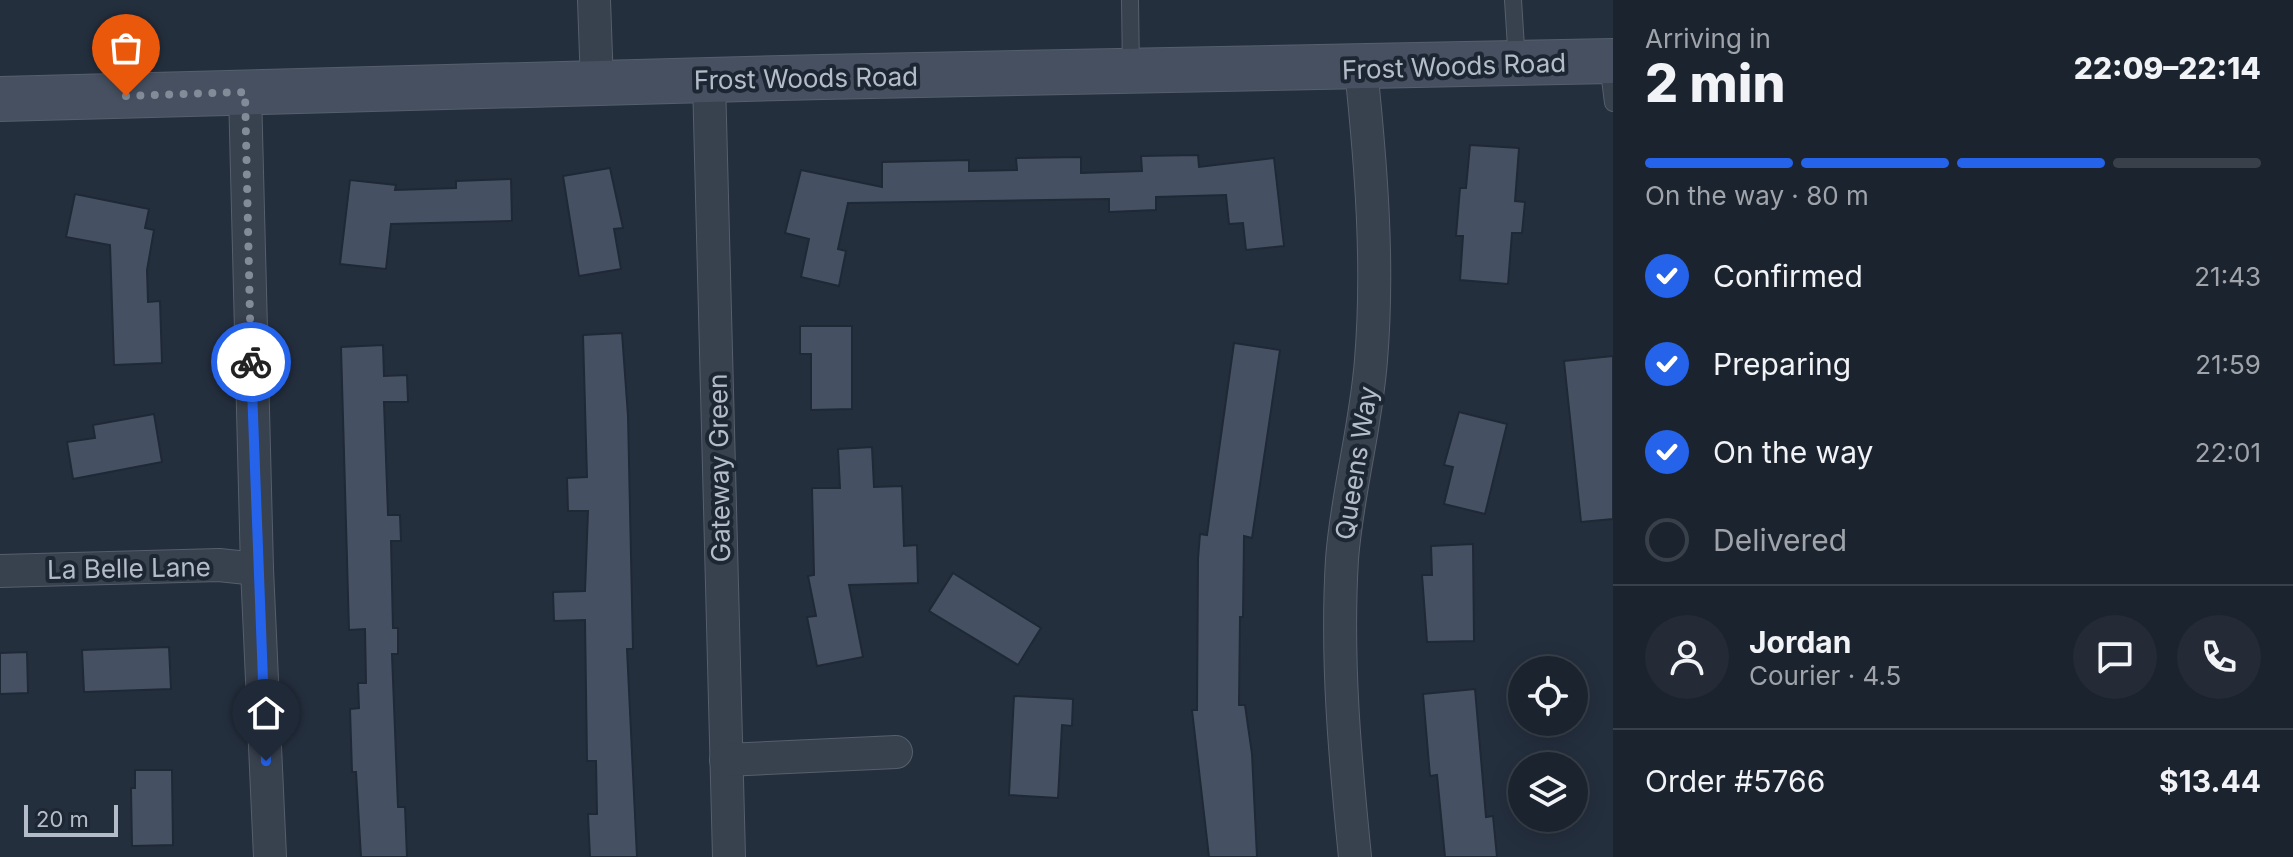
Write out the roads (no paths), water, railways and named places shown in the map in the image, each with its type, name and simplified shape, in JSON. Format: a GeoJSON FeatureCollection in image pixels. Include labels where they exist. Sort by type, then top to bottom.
{"type":"FeatureCollection","features":[{"type":"Feature","properties":{"kind":"street"},"geometry":{"type":"LineString","coordinates":[[594,0],[597,84]]}},
{"type":"Feature","properties":{"kind":"street","name":"Frost Woods Road"},"geometry":{"type":"LineString","coordinates":[[0,99],[709,80],[1517,64],[1611,75]]}},
{"type":"Feature","properties":{"kind":"street","name":"Queens Way"},"geometry":{"type":"LineString","coordinates":[[1355,857],[1342,734],[1341,605],[1342,556],[1371,358],[1370,155],[1361,69]]}},
{"type":"Feature","properties":{"kind":"street","name":"Gateway Green"},"geometry":{"type":"LineString","coordinates":[[709,80],[729,857]]}},
{"type":"Feature","properties":{"kind":"street"},"geometry":{"type":"LineString","coordinates":[[245,92],[257,569],[270,857]]}},
{"type":"Feature","properties":{"kind":"street","name":"La Belle Lane"},"geometry":{"type":"LineString","coordinates":[[0,571],[219,565],[257,569]]}},
{"type":"Feature","properties":{"kind":"street"},"geometry":{"type":"LineString","coordinates":[[726,760],[896,752]]}},
{"type":"Feature","properties":{"kind":"lane"},"geometry":{"type":"LineString","coordinates":[[1130,0],[1131,72]]}},
{"type":"Feature","properties":{"kind":"lane"},"geometry":{"type":"LineString","coordinates":[[1513,0],[1517,64]]}}]}
